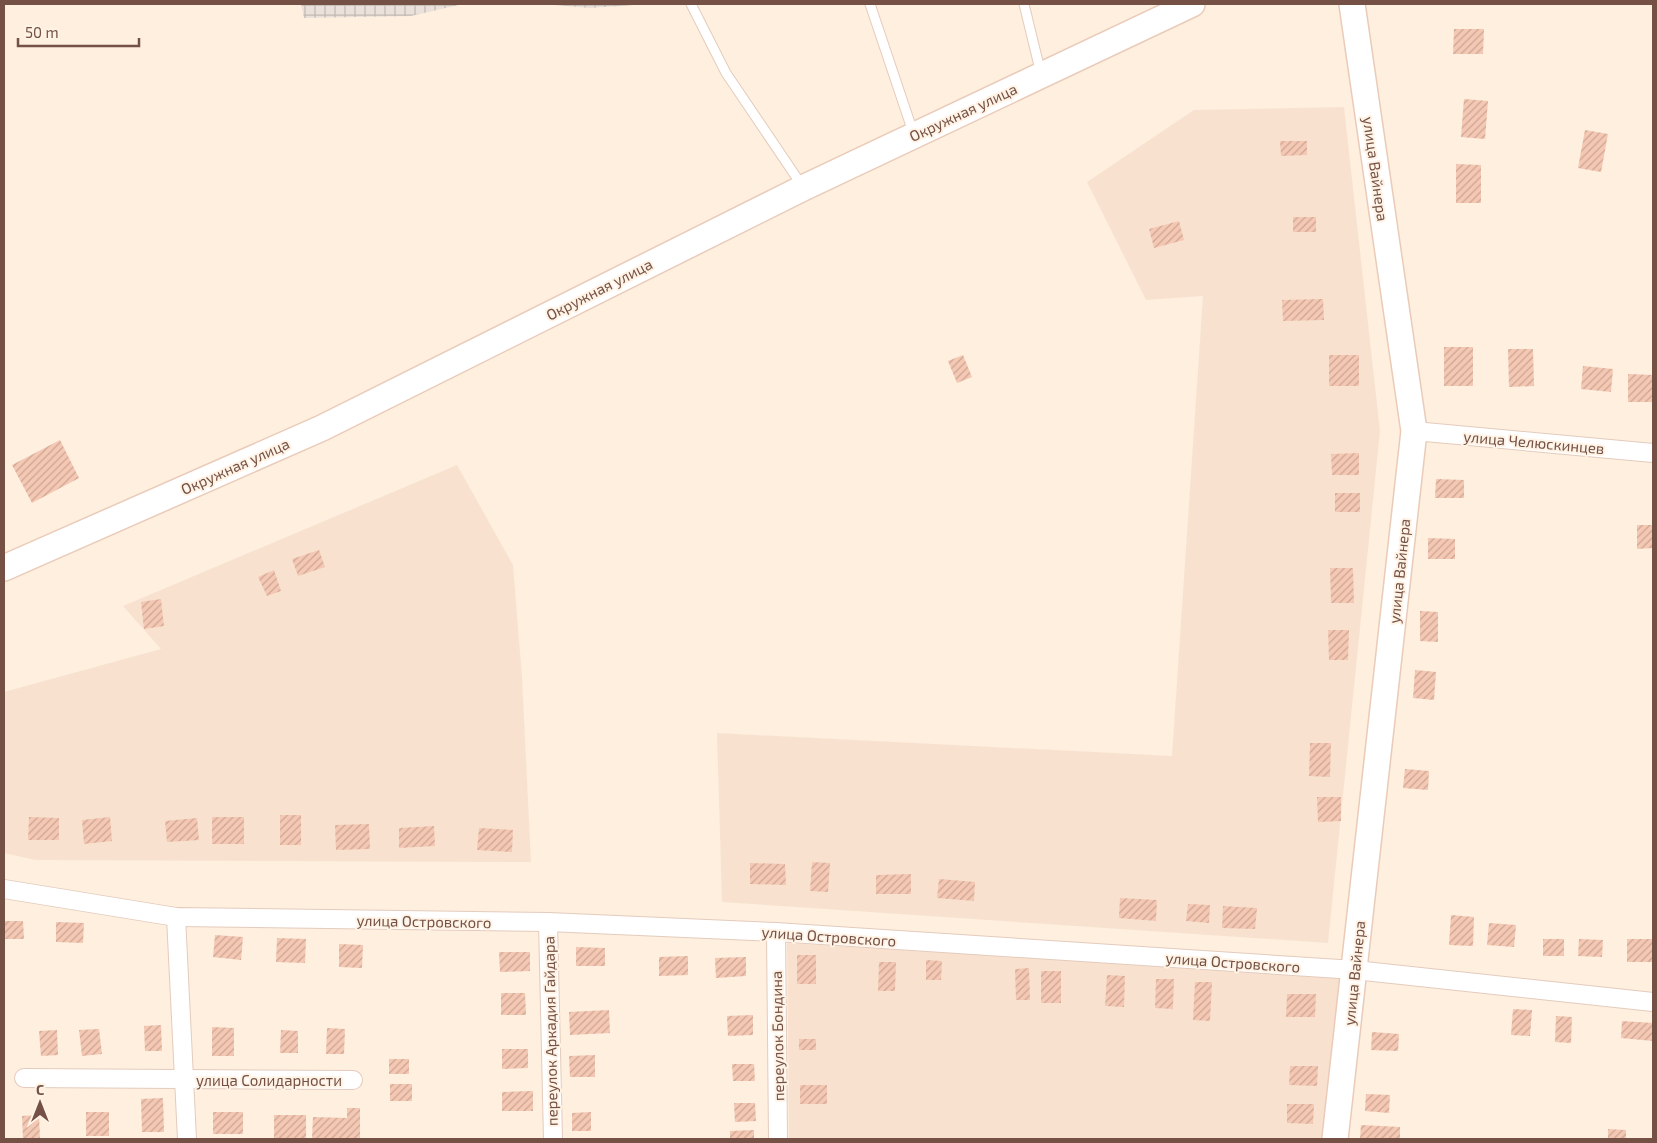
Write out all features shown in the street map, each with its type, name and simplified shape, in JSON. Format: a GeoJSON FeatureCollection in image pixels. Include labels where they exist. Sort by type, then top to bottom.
{"type":"FeatureCollection","features":[{"type":"Feature","properties":{"kind":"street","name":"улица Вайнера"},"geometry":{"type":"LineString","coordinates":[[1335,1139],[1414,432],[1352,4]]}},
{"type":"Feature","properties":{"kind":"street","name":"Окружная улица"},"geometry":{"type":"LineString","coordinates":[[4,568],[322,428],[804,188],[1185,5]]}},
{"type":"Feature","properties":{"kind":"street","name":"улица Челюскинцев"},"geometry":{"type":"LineString","coordinates":[[1414,432],[1653,453]]}},
{"type":"Feature","properties":{"kind":"street","name":"улица Островского"},"geometry":{"type":"LineString","coordinates":[[4,889],[176,917],[548,922],[776,932],[1354,970],[1653,1002]]}},
{"type":"Feature","properties":{"kind":"street","name":"улица Солидарности"},"geometry":{"type":"LineString","coordinates":[[176,917],[187,1139]]}},
{"type":"Feature","properties":{"kind":"street","name":"переулок Аркадия Гайдара"},"geometry":{"type":"LineString","coordinates":[[548,922],[553,1139]]}},
{"type":"Feature","properties":{"kind":"street","name":"переулок Бондина"},"geometry":{"type":"LineString","coordinates":[[776,932],[778,1139]]}},
{"type":"Feature","properties":{"kind":"street","name":"улица Солидарности"},"geometry":{"type":"LineString","coordinates":[[24,1078],[353,1080]]}},
{"type":"Feature","properties":{"kind":"lane"},"geometry":{"type":"LineString","coordinates":[[691,4],[726,73],[804,188]]}},
{"type":"Feature","properties":{"kind":"lane"},"geometry":{"type":"LineString","coordinates":[[870,4],[914,135]]}},
{"type":"Feature","properties":{"kind":"lane"},"geometry":{"type":"LineString","coordinates":[[1024,4],[1042,74]]}},
{"type":"Feature","properties":{"kind":"shaded area"},"geometry":{"type":"Polygon","coordinates":[[[301,4],[463,4],[411,16],[304,18],[301,4]]]}},
{"type":"Feature","properties":{"kind":"shaded area"},"geometry":{"type":"Polygon","coordinates":[[[543,4],[649,4],[590,8],[543,4]]]}},
{"type":"Feature","properties":{"kind":"shaded area"},"geometry":{"type":"Polygon","coordinates":[[[1344,107],[1380,431],[1328,943],[722,902],[717,733],[1172,756],[1203,296],[1146,300],[1087,182],[1194,110],[1344,107]]]}},
{"type":"Feature","properties":{"kind":"shaded area"},"geometry":{"type":"Polygon","coordinates":[[[457,465],[513,565],[522,677],[531,862],[35,860],[4,853],[4,692],[161,649],[123,606],[457,465]]]}},
{"type":"Feature","properties":{"kind":"shaded area"},"geometry":{"type":"Polygon","coordinates":[[[787,943],[1342,977],[1326,1139],[789,1139],[787,943]]]}},
{"type":"Feature","properties":{"kind":"building"},"geometry":{"type":"Polygon","coordinates":[[[1454,29],[1484,29],[1483,54],[1453,54],[1454,29]]]}},
{"type":"Feature","properties":{"kind":"building"},"geometry":{"type":"Polygon","coordinates":[[[1464,99],[1488,101],[1485,139],[1461,137],[1464,99]]]}},
{"type":"Feature","properties":{"kind":"building"},"geometry":{"type":"Polygon","coordinates":[[[1585,130],[1608,134],[1601,172],[1578,168],[1585,130]]]}},
{"type":"Feature","properties":{"kind":"building"},"geometry":{"type":"Polygon","coordinates":[[[1280,141],[1307,141],[1307,155],[1281,156],[1280,141]]]}},
{"type":"Feature","properties":{"kind":"building"},"geometry":{"type":"Polygon","coordinates":[[[1456,164],[1481,165],[1481,203],[1456,203],[1456,164]]]}},
{"type":"Feature","properties":{"kind":"building"},"geometry":{"type":"Polygon","coordinates":[[[1293,217],[1316,217],[1316,232],[1293,232],[1293,217]]]}},
{"type":"Feature","properties":{"kind":"building"},"geometry":{"type":"Polygon","coordinates":[[[1179,221],[1184,240],[1154,248],[1149,229],[1179,221]]]}},
{"type":"Feature","properties":{"kind":"building"},"geometry":{"type":"Polygon","coordinates":[[[1323,299],[1324,320],[1283,321],[1282,300],[1323,299]]]}},
{"type":"Feature","properties":{"kind":"building"},"geometry":{"type":"Polygon","coordinates":[[[1444,347],[1473,347],[1473,386],[1444,386],[1444,347]]]}},
{"type":"Feature","properties":{"kind":"building"},"geometry":{"type":"Polygon","coordinates":[[[1508,349],[1533,349],[1534,386],[1509,387],[1508,349]]]}},
{"type":"Feature","properties":{"kind":"building"},"geometry":{"type":"Polygon","coordinates":[[[963,355],[972,377],[957,383],[948,361],[963,355]]]}},
{"type":"Feature","properties":{"kind":"building"},"geometry":{"type":"Polygon","coordinates":[[[1329,355],[1359,355],[1359,386],[1329,386],[1329,355]]]}},
{"type":"Feature","properties":{"kind":"building"},"geometry":{"type":"Polygon","coordinates":[[[1583,366],[1613,369],[1611,392],[1581,389],[1583,366]]]}},
{"type":"Feature","properties":{"kind":"building"},"geometry":{"type":"Polygon","coordinates":[[[1628,374],[1653,375],[1653,402],[1628,402],[1628,374]]]}},
{"type":"Feature","properties":{"kind":"building"},"geometry":{"type":"Polygon","coordinates":[[[60,440],[79,478],[32,503],[12,465],[60,440]]]}},
{"type":"Feature","properties":{"kind":"building"},"geometry":{"type":"Polygon","coordinates":[[[1359,453],[1359,475],[1332,475],[1331,454],[1359,453]]]}},
{"type":"Feature","properties":{"kind":"building"},"geometry":{"type":"Polygon","coordinates":[[[1436,479],[1464,480],[1464,498],[1435,498],[1436,479]]]}},
{"type":"Feature","properties":{"kind":"building"},"geometry":{"type":"Polygon","coordinates":[[[1335,493],[1360,493],[1360,512],[1335,512],[1335,493]]]}},
{"type":"Feature","properties":{"kind":"building"},"geometry":{"type":"Polygon","coordinates":[[[1637,525],[1653,525],[1653,548],[1637,549],[1637,525]]]}},
{"type":"Feature","properties":{"kind":"building"},"geometry":{"type":"Polygon","coordinates":[[[1428,538],[1455,539],[1455,559],[1428,559],[1428,538]]]}},
{"type":"Feature","properties":{"kind":"building"},"geometry":{"type":"Polygon","coordinates":[[[319,550],[325,567],[298,576],[292,559],[319,550]]]}},
{"type":"Feature","properties":{"kind":"building"},"geometry":{"type":"Polygon","coordinates":[[[1330,568],[1353,568],[1354,603],[1331,603],[1330,568]]]}},
{"type":"Feature","properties":{"kind":"building"},"geometry":{"type":"Polygon","coordinates":[[[274,570],[281,591],[267,596],[258,577],[274,570]]]}},
{"type":"Feature","properties":{"kind":"building"},"geometry":{"type":"Polygon","coordinates":[[[161,599],[164,626],[144,629],[141,602],[161,599]]]}},
{"type":"Feature","properties":{"kind":"building"},"geometry":{"type":"Polygon","coordinates":[[[1420,611],[1438,612],[1438,642],[1420,641],[1420,611]]]}},
{"type":"Feature","properties":{"kind":"building"},"geometry":{"type":"Polygon","coordinates":[[[1328,630],[1349,630],[1348,660],[1329,660],[1328,630]]]}},
{"type":"Feature","properties":{"kind":"building"},"geometry":{"type":"Polygon","coordinates":[[[1415,670],[1436,672],[1434,700],[1413,698],[1415,670]]]}},
{"type":"Feature","properties":{"kind":"building"},"geometry":{"type":"Polygon","coordinates":[[[1310,743],[1331,743],[1330,777],[1309,776],[1310,743]]]}},
{"type":"Feature","properties":{"kind":"building"},"geometry":{"type":"Polygon","coordinates":[[[1405,769],[1429,771],[1428,790],[1403,788],[1405,769]]]}},
{"type":"Feature","properties":{"kind":"building"},"geometry":{"type":"Polygon","coordinates":[[[1317,797],[1341,797],[1341,821],[1318,822],[1317,797]]]}},
{"type":"Feature","properties":{"kind":"building"},"geometry":{"type":"Polygon","coordinates":[[[280,815],[301,815],[301,845],[280,845],[280,815]]]}},
{"type":"Feature","properties":{"kind":"building"},"geometry":{"type":"Polygon","coordinates":[[[29,817],[59,818],[59,840],[28,840],[29,817]]]}},
{"type":"Feature","properties":{"kind":"building"},"geometry":{"type":"Polygon","coordinates":[[[110,817],[112,841],[84,844],[82,820],[110,817]]]}},
{"type":"Feature","properties":{"kind":"building"},"geometry":{"type":"Polygon","coordinates":[[[212,817],[244,817],[244,844],[212,844],[212,817]]]}},
{"type":"Feature","properties":{"kind":"building"},"geometry":{"type":"Polygon","coordinates":[[[197,818],[199,840],[167,842],[165,821],[197,818]]]}},
{"type":"Feature","properties":{"kind":"building"},"geometry":{"type":"Polygon","coordinates":[[[369,824],[370,849],[336,850],[335,825],[369,824]]]}},
{"type":"Feature","properties":{"kind":"building"},"geometry":{"type":"Polygon","coordinates":[[[434,826],[435,846],[399,848],[399,828],[434,826]]]}},
{"type":"Feature","properties":{"kind":"building"},"geometry":{"type":"Polygon","coordinates":[[[479,828],[513,830],[512,852],[477,850],[479,828]]]}},
{"type":"Feature","properties":{"kind":"building"},"geometry":{"type":"Polygon","coordinates":[[[812,862],[830,863],[828,892],[810,891],[812,862]]]}},
{"type":"Feature","properties":{"kind":"building"},"geometry":{"type":"Polygon","coordinates":[[[750,863],[785,864],[786,885],[750,884],[750,863]]]}},
{"type":"Feature","properties":{"kind":"building"},"geometry":{"type":"Polygon","coordinates":[[[911,874],[911,894],[876,894],[876,875],[911,874]]]}},
{"type":"Feature","properties":{"kind":"building"},"geometry":{"type":"Polygon","coordinates":[[[939,879],[975,882],[974,901],[937,898],[939,879]]]}},
{"type":"Feature","properties":{"kind":"building"},"geometry":{"type":"Polygon","coordinates":[[[1120,898],[1157,900],[1156,921],[1119,918],[1120,898]]]}},
{"type":"Feature","properties":{"kind":"building"},"geometry":{"type":"Polygon","coordinates":[[[1188,904],[1210,905],[1209,923],[1186,921],[1188,904]]]}},
{"type":"Feature","properties":{"kind":"building"},"geometry":{"type":"Polygon","coordinates":[[[1223,906],[1257,908],[1255,929],[1222,928],[1223,906]]]}},
{"type":"Feature","properties":{"kind":"building"},"geometry":{"type":"Polygon","coordinates":[[[1451,915],[1474,917],[1473,946],[1449,945],[1451,915]]]}},
{"type":"Feature","properties":{"kind":"building"},"geometry":{"type":"Polygon","coordinates":[[[4,921],[23,921],[24,939],[4,939],[4,921]]]}},
{"type":"Feature","properties":{"kind":"building"},"geometry":{"type":"Polygon","coordinates":[[[56,922],[84,923],[83,943],[56,942],[56,922]]]}},
{"type":"Feature","properties":{"kind":"building"},"geometry":{"type":"Polygon","coordinates":[[[1489,923],[1516,925],[1514,947],[1487,945],[1489,923]]]}},
{"type":"Feature","properties":{"kind":"building"},"geometry":{"type":"Polygon","coordinates":[[[215,935],[243,937],[241,960],[213,957],[215,935]]]}},
{"type":"Feature","properties":{"kind":"building"},"geometry":{"type":"Polygon","coordinates":[[[277,938],[306,939],[305,963],[276,962],[277,938]]]}},
{"type":"Feature","properties":{"kind":"building"},"geometry":{"type":"Polygon","coordinates":[[[1543,939],[1564,939],[1564,956],[1543,956],[1543,939]]]}},
{"type":"Feature","properties":{"kind":"building"},"geometry":{"type":"Polygon","coordinates":[[[1579,939],[1603,940],[1602,957],[1578,956],[1579,939]]]}},
{"type":"Feature","properties":{"kind":"building"},"geometry":{"type":"Polygon","coordinates":[[[1627,939],[1653,939],[1653,962],[1627,962],[1627,939]]]}},
{"type":"Feature","properties":{"kind":"building"},"geometry":{"type":"Polygon","coordinates":[[[339,944],[363,945],[362,968],[339,967],[339,944]]]}},
{"type":"Feature","properties":{"kind":"building"},"geometry":{"type":"Polygon","coordinates":[[[576,947],[605,948],[605,966],[576,966],[576,947]]]}},
{"type":"Feature","properties":{"kind":"building"},"geometry":{"type":"Polygon","coordinates":[[[499,952],[530,952],[530,971],[500,972],[499,952]]]}},
{"type":"Feature","properties":{"kind":"building"},"geometry":{"type":"Polygon","coordinates":[[[797,955],[816,955],[816,984],[797,984],[797,955]]]}},
{"type":"Feature","properties":{"kind":"building"},"geometry":{"type":"Polygon","coordinates":[[[688,956],[688,975],[659,976],[659,957],[688,956]]]}},
{"type":"Feature","properties":{"kind":"building"},"geometry":{"type":"Polygon","coordinates":[[[746,957],[746,976],[716,978],[715,958],[746,957]]]}},
{"type":"Feature","properties":{"kind":"building"},"geometry":{"type":"Polygon","coordinates":[[[926,960],[942,961],[941,980],[926,980],[926,960]]]}},
{"type":"Feature","properties":{"kind":"building"},"geometry":{"type":"Polygon","coordinates":[[[879,962],[896,962],[895,991],[878,991],[879,962]]]}},
{"type":"Feature","properties":{"kind":"building"},"geometry":{"type":"Polygon","coordinates":[[[1029,968],[1030,1000],[1016,1000],[1015,969],[1029,968]]]}},
{"type":"Feature","properties":{"kind":"building"},"geometry":{"type":"Polygon","coordinates":[[[1041,971],[1061,971],[1061,1003],[1041,1003],[1041,971]]]}},
{"type":"Feature","properties":{"kind":"building"},"geometry":{"type":"Polygon","coordinates":[[[1107,975],[1125,976],[1124,1007],[1105,1006],[1107,975]]]}},
{"type":"Feature","properties":{"kind":"building"},"geometry":{"type":"Polygon","coordinates":[[[1156,979],[1174,979],[1173,1009],[1155,1008],[1156,979]]]}},
{"type":"Feature","properties":{"kind":"building"},"geometry":{"type":"Polygon","coordinates":[[[1195,982],[1212,982],[1210,1021],[1193,1020],[1195,982]]]}},
{"type":"Feature","properties":{"kind":"building"},"geometry":{"type":"Polygon","coordinates":[[[501,993],[525,993],[526,1015],[501,1015],[501,993]]]}},
{"type":"Feature","properties":{"kind":"building"},"geometry":{"type":"Polygon","coordinates":[[[1287,994],[1316,994],[1315,1017],[1286,1017],[1287,994]]]}},
{"type":"Feature","properties":{"kind":"building"},"geometry":{"type":"Polygon","coordinates":[[[1513,1009],[1532,1010],[1530,1036],[1511,1035],[1513,1009]]]}},
{"type":"Feature","properties":{"kind":"building"},"geometry":{"type":"Polygon","coordinates":[[[609,1010],[610,1033],[570,1035],[569,1012],[609,1010]]]}},
{"type":"Feature","properties":{"kind":"building"},"geometry":{"type":"Polygon","coordinates":[[[753,1015],[753,1035],[728,1036],[727,1016],[753,1015]]]}},
{"type":"Feature","properties":{"kind":"building"},"geometry":{"type":"Polygon","coordinates":[[[1556,1016],[1572,1017],[1571,1043],[1555,1042],[1556,1016]]]}},
{"type":"Feature","properties":{"kind":"building"},"geometry":{"type":"Polygon","coordinates":[[[1622,1021],[1653,1023],[1653,1041],[1621,1038],[1622,1021]]]}},
{"type":"Feature","properties":{"kind":"building"},"geometry":{"type":"Polygon","coordinates":[[[161,1025],[162,1051],[145,1051],[144,1026],[161,1025]]]}},
{"type":"Feature","properties":{"kind":"building"},"geometry":{"type":"Polygon","coordinates":[[[212,1027],[234,1028],[234,1056],[212,1056],[212,1027]]]}},
{"type":"Feature","properties":{"kind":"building"},"geometry":{"type":"Polygon","coordinates":[[[327,1028],[345,1029],[344,1054],[326,1054],[327,1028]]]}},
{"type":"Feature","properties":{"kind":"building"},"geometry":{"type":"Polygon","coordinates":[[[99,1029],[102,1054],[82,1056],[79,1030],[99,1029]]]}},
{"type":"Feature","properties":{"kind":"building"},"geometry":{"type":"Polygon","coordinates":[[[57,1030],[58,1055],[41,1056],[39,1031],[57,1030]]]}},
{"type":"Feature","properties":{"kind":"building"},"geometry":{"type":"Polygon","coordinates":[[[281,1030],[298,1031],[298,1053],[280,1053],[281,1030]]]}},
{"type":"Feature","properties":{"kind":"building"},"geometry":{"type":"Polygon","coordinates":[[[1372,1032],[1399,1034],[1398,1051],[1371,1050],[1372,1032]]]}},
{"type":"Feature","properties":{"kind":"building"},"geometry":{"type":"Polygon","coordinates":[[[799,1039],[816,1039],[816,1050],[799,1050],[799,1039]]]}},
{"type":"Feature","properties":{"kind":"building"},"geometry":{"type":"Polygon","coordinates":[[[502,1049],[528,1049],[528,1068],[502,1069],[502,1049]]]}},
{"type":"Feature","properties":{"kind":"building"},"geometry":{"type":"Polygon","coordinates":[[[595,1055],[595,1077],[570,1077],[569,1056],[595,1055]]]}},
{"type":"Feature","properties":{"kind":"building"},"geometry":{"type":"Polygon","coordinates":[[[389,1059],[409,1059],[409,1074],[389,1074],[389,1059]]]}},
{"type":"Feature","properties":{"kind":"building"},"geometry":{"type":"Polygon","coordinates":[[[732,1064],[754,1064],[755,1081],[733,1081],[732,1064]]]}},
{"type":"Feature","properties":{"kind":"building"},"geometry":{"type":"Polygon","coordinates":[[[1290,1066],[1318,1066],[1317,1086],[1289,1085],[1290,1066]]]}},
{"type":"Feature","properties":{"kind":"building"},"geometry":{"type":"Polygon","coordinates":[[[390,1084],[412,1084],[412,1101],[390,1101],[390,1084]]]}},
{"type":"Feature","properties":{"kind":"building"},"geometry":{"type":"Polygon","coordinates":[[[800,1085],[827,1085],[827,1104],[800,1104],[800,1085]]]}},
{"type":"Feature","properties":{"kind":"building"},"geometry":{"type":"Polygon","coordinates":[[[533,1091],[533,1111],[502,1111],[502,1092],[533,1091]]]}},
{"type":"Feature","properties":{"kind":"building"},"geometry":{"type":"Polygon","coordinates":[[[1366,1094],[1390,1095],[1389,1113],[1365,1111],[1366,1094]]]}},
{"type":"Feature","properties":{"kind":"building"},"geometry":{"type":"Polygon","coordinates":[[[163,1098],[164,1132],[142,1132],[141,1099],[163,1098]]]}},
{"type":"Feature","properties":{"kind":"building"},"geometry":{"type":"Polygon","coordinates":[[[734,1103],[755,1103],[756,1121],[735,1122],[734,1103]]]}},
{"type":"Feature","properties":{"kind":"building"},"geometry":{"type":"Polygon","coordinates":[[[1287,1104],[1314,1104],[1313,1124],[1287,1123],[1287,1104]]]}},
{"type":"Feature","properties":{"kind":"building"},"geometry":{"type":"Polygon","coordinates":[[[347,1108],[360,1108],[360,1139],[312,1138],[313,1117],[347,1118],[347,1108]]]}},
{"type":"Feature","properties":{"kind":"building"},"geometry":{"type":"Polygon","coordinates":[[[86,1112],[109,1112],[109,1136],[86,1136],[86,1112]]]}},
{"type":"Feature","properties":{"kind":"building"},"geometry":{"type":"Polygon","coordinates":[[[213,1112],[243,1112],[243,1134],[213,1134],[213,1112]]]}},
{"type":"Feature","properties":{"kind":"building"},"geometry":{"type":"Polygon","coordinates":[[[591,1112],[591,1131],[572,1131],[572,1113],[591,1112]]]}},
{"type":"Feature","properties":{"kind":"building"},"geometry":{"type":"Polygon","coordinates":[[[39,1115],[40,1139],[23,1139],[22,1116],[39,1115]]]}},
{"type":"Feature","properties":{"kind":"building"},"geometry":{"type":"Polygon","coordinates":[[[274,1115],[306,1115],[306,1139],[274,1139],[274,1115]]]}},
{"type":"Feature","properties":{"kind":"building"},"geometry":{"type":"Polygon","coordinates":[[[1361,1125],[1400,1127],[1400,1139],[1360,1139],[1361,1125]]]}},
{"type":"Feature","properties":{"kind":"building"},"geometry":{"type":"Polygon","coordinates":[[[1608,1129],[1626,1130],[1626,1139],[1608,1139],[1608,1129]]]}},
{"type":"Feature","properties":{"kind":"building"},"geometry":{"type":"Polygon","coordinates":[[[754,1130],[754,1139],[730,1139],[730,1131],[754,1130]]]}}]}
